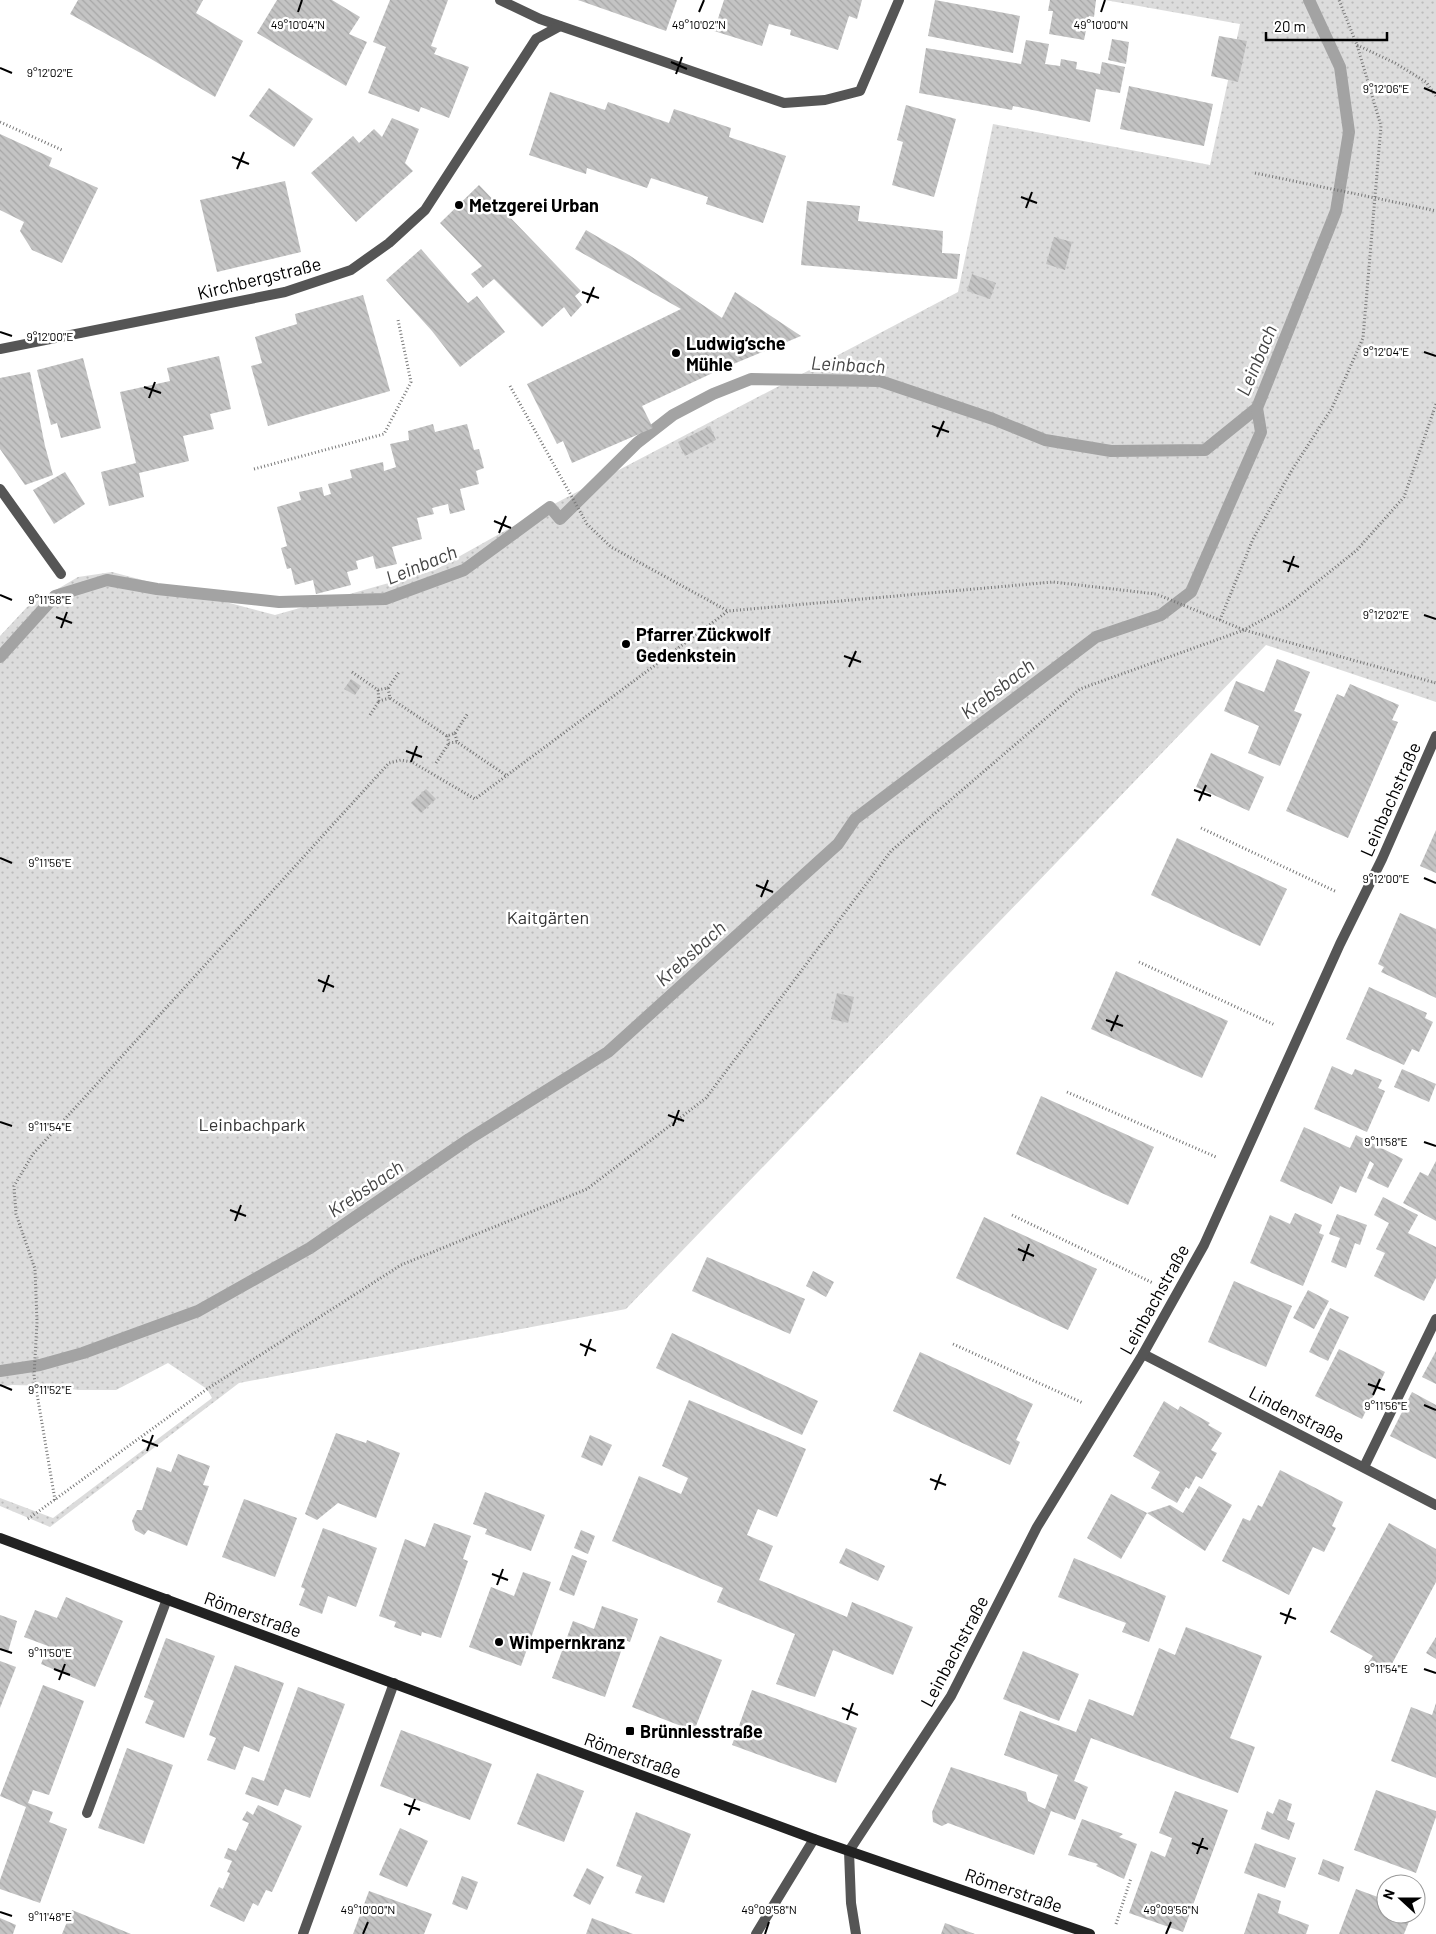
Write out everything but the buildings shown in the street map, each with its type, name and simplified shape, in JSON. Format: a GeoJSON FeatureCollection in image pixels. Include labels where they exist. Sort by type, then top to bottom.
{"type":"FeatureCollection","features":[{"type":"Feature","properties":{"kind":"main road","name":"Römerstraße"},"geometry":{"type":"LineString","coordinates":[[0,1538],[814,1839],[1090,1934]]}},
{"type":"Feature","properties":{"kind":"street"},"geometry":{"type":"LineString","coordinates":[[500,0],[532,16],[784,103],[825,100],[860,90],[899,0]]}},
{"type":"Feature","properties":{"kind":"street","name":"Kirchbergstraße"},"geometry":{"type":"LineString","coordinates":[[0,349],[285,292],[352,270],[389,243],[425,210],[536,39],[560,26]]}},
{"type":"Feature","properties":{"kind":"street"},"geometry":{"type":"LineString","coordinates":[[0,489],[60,574]]}},
{"type":"Feature","properties":{"kind":"street","name":"Leinbachstraße"},"geometry":{"type":"LineString","coordinates":[[849,1851],[952,1696],[1038,1527],[1143,1354],[1204,1244],[1298,1036],[1382,859],[1436,736]]}},
{"type":"Feature","properties":{"kind":"street"},"geometry":{"type":"LineString","coordinates":[[1364,1467],[1436,1319]]}},
{"type":"Feature","properties":{"kind":"street","name":"Lindenstraße"},"geometry":{"type":"LineString","coordinates":[[1143,1354],[1436,1505]]}},
{"type":"Feature","properties":{"kind":"street"},"geometry":{"type":"LineString","coordinates":[[88,1813],[167,1599]]}},
{"type":"Feature","properties":{"kind":"street"},"geometry":{"type":"LineString","coordinates":[[302,1934],[394,1683]]}},
{"type":"Feature","properties":{"kind":"street"},"geometry":{"type":"LineString","coordinates":[[756,1934],[814,1839]]}},
{"type":"Feature","properties":{"kind":"street"},"geometry":{"type":"LineString","coordinates":[[849,1851],[851,1903],[856,1934]]}},
{"type":"Feature","properties":{"kind":"path"},"geometry":{"type":"LineString","coordinates":[[1220,620],[1253,539],[1292,470],[1332,408],[1363,338],[1381,126],[1357,45],[1338,0]]}},
{"type":"Feature","properties":{"kind":"path"},"geometry":{"type":"LineString","coordinates":[[1357,45],[1395,63],[1426,82],[1436,96]]}},
{"type":"Feature","properties":{"kind":"path"},"geometry":{"type":"LineString","coordinates":[[0,122],[62,150]]}},
{"type":"Feature","properties":{"kind":"path"},"geometry":{"type":"LineString","coordinates":[[1255,173],[1436,211]]}},
{"type":"Feature","properties":{"kind":"path"},"geometry":{"type":"LineString","coordinates":[[254,469],[384,434],[411,382],[398,320]]}},
{"type":"Feature","properties":{"kind":"path"},"geometry":{"type":"LineString","coordinates":[[510,386],[587,524],[610,547],[728,611]]}},
{"type":"Feature","properties":{"kind":"path"},"geometry":{"type":"LineString","coordinates":[[1436,404],[1404,497],[1357,550],[1287,606],[1244,630],[1080,689],[891,851],[706,1098],[587,1190],[401,1265],[208,1389],[55,1500],[34,1376],[35,1268],[16,1214],[14,1186],[33,1154],[389,762],[401,760],[412,762],[475,800],[728,611],[1053,582],[1156,594],[1244,630],[1436,683]]}},
{"type":"Feature","properties":{"kind":"path"},"geometry":{"type":"LineString","coordinates":[[352,672],[378,690],[388,688],[399,672]]}},
{"type":"Feature","properties":{"kind":"path"},"geometry":{"type":"LineString","coordinates":[[388,688],[390,698],[447,736],[449,743],[436,763]]}},
{"type":"Feature","properties":{"kind":"path"},"geometry":{"type":"LineString","coordinates":[[370,716],[379,701],[378,690]]}},
{"type":"Feature","properties":{"kind":"path"},"geometry":{"type":"LineString","coordinates":[[379,701],[390,698]]}},
{"type":"Feature","properties":{"kind":"path"},"geometry":{"type":"LineString","coordinates":[[447,736],[455,733],[468,713]]}},
{"type":"Feature","properties":{"kind":"path"},"geometry":{"type":"LineString","coordinates":[[455,733],[457,742]]}},
{"type":"Feature","properties":{"kind":"path"},"geometry":{"type":"LineString","coordinates":[[449,743],[457,742],[507,776]]}},
{"type":"Feature","properties":{"kind":"path"},"geometry":{"type":"LineString","coordinates":[[1201,828],[1360,903]]}},
{"type":"Feature","properties":{"kind":"path"},"geometry":{"type":"LineString","coordinates":[[1139,962],[1298,1036]]}},
{"type":"Feature","properties":{"kind":"path"},"geometry":{"type":"LineString","coordinates":[[1067,1092],[1239,1167]]}},
{"type":"Feature","properties":{"kind":"path"},"geometry":{"type":"LineString","coordinates":[[1012,1215],[1176,1294]]}},
{"type":"Feature","properties":{"kind":"path"},"geometry":{"type":"LineString","coordinates":[[953,1344],[1106,1413]]}},
{"type":"Feature","properties":{"kind":"path"},"geometry":{"type":"LineString","coordinates":[[1115,1925],[1131,1878]]}},
{"type":"Feature","properties":{"kind":"green space","name":"Leinbachpark"},"geometry":{"type":"Polygon","coordinates":[[[1105,0],[1436,0],[1436,702],[1266,645],[626,1309],[239,1383],[50,1527],[0,1506],[0,1498],[53,1518],[212,1398],[207,1389],[168,1363],[116,1390],[78,1390],[51,1386],[12,1385],[0,1387],[0,636],[27,607],[78,577],[112,572],[275,615],[435,570],[537,513],[958,292],[993,124],[1210,165],[1240,24],[1105,0]]]}},
{"type":"Feature","properties":{"kind":"waterway","name":"Leinbach"},"geometry":{"type":"LineString","coordinates":[[0,657],[55,596],[107,580],[157,589],[279,602],[385,599],[464,570],[550,507],[560,519],[637,443],[673,415],[713,394],[751,379],[880,381],[993,419],[1045,440],[1111,451],[1205,450],[1257,408],[1336,211],[1349,132],[1340,67],[1309,0]]}},
{"type":"Feature","properties":{"kind":"waterway","name":"Krebsbach"},"geometry":{"type":"LineString","coordinates":[[0,1371],[40,1365],[83,1353],[198,1311],[310,1248],[469,1139],[608,1052],[838,844],[855,819],[1096,637],[1161,615],[1191,592],[1261,432],[1257,408]]}},
{"type":"Feature","properties":{"kind":"place","name":"Metzgerei Urban"},"geometry":{"type":"Point","coordinates":[459,205]}},
{"type":"Feature","properties":{"kind":"place","name":"Ludwig’sche Mühle"},"geometry":{"type":"Point","coordinates":[676,353]}},
{"type":"Feature","properties":{"kind":"place","name":"Pfarrer Zückwolf Gedenkstein"},"geometry":{"type":"Point","coordinates":[626,644]}},
{"type":"Feature","properties":{"kind":"place","name":"Wimpernkranz"},"geometry":{"type":"Point","coordinates":[499,1642]}},
{"type":"Feature","properties":{"kind":"place","name":"Brünnlesstraße"},"geometry":{"type":"Point","coordinates":[630,1731]}},
{"type":"Feature","properties":{"kind":"park label","name":"Kaitgärten"},"geometry":{"type":"Point","coordinates":[548,917]}}]}
